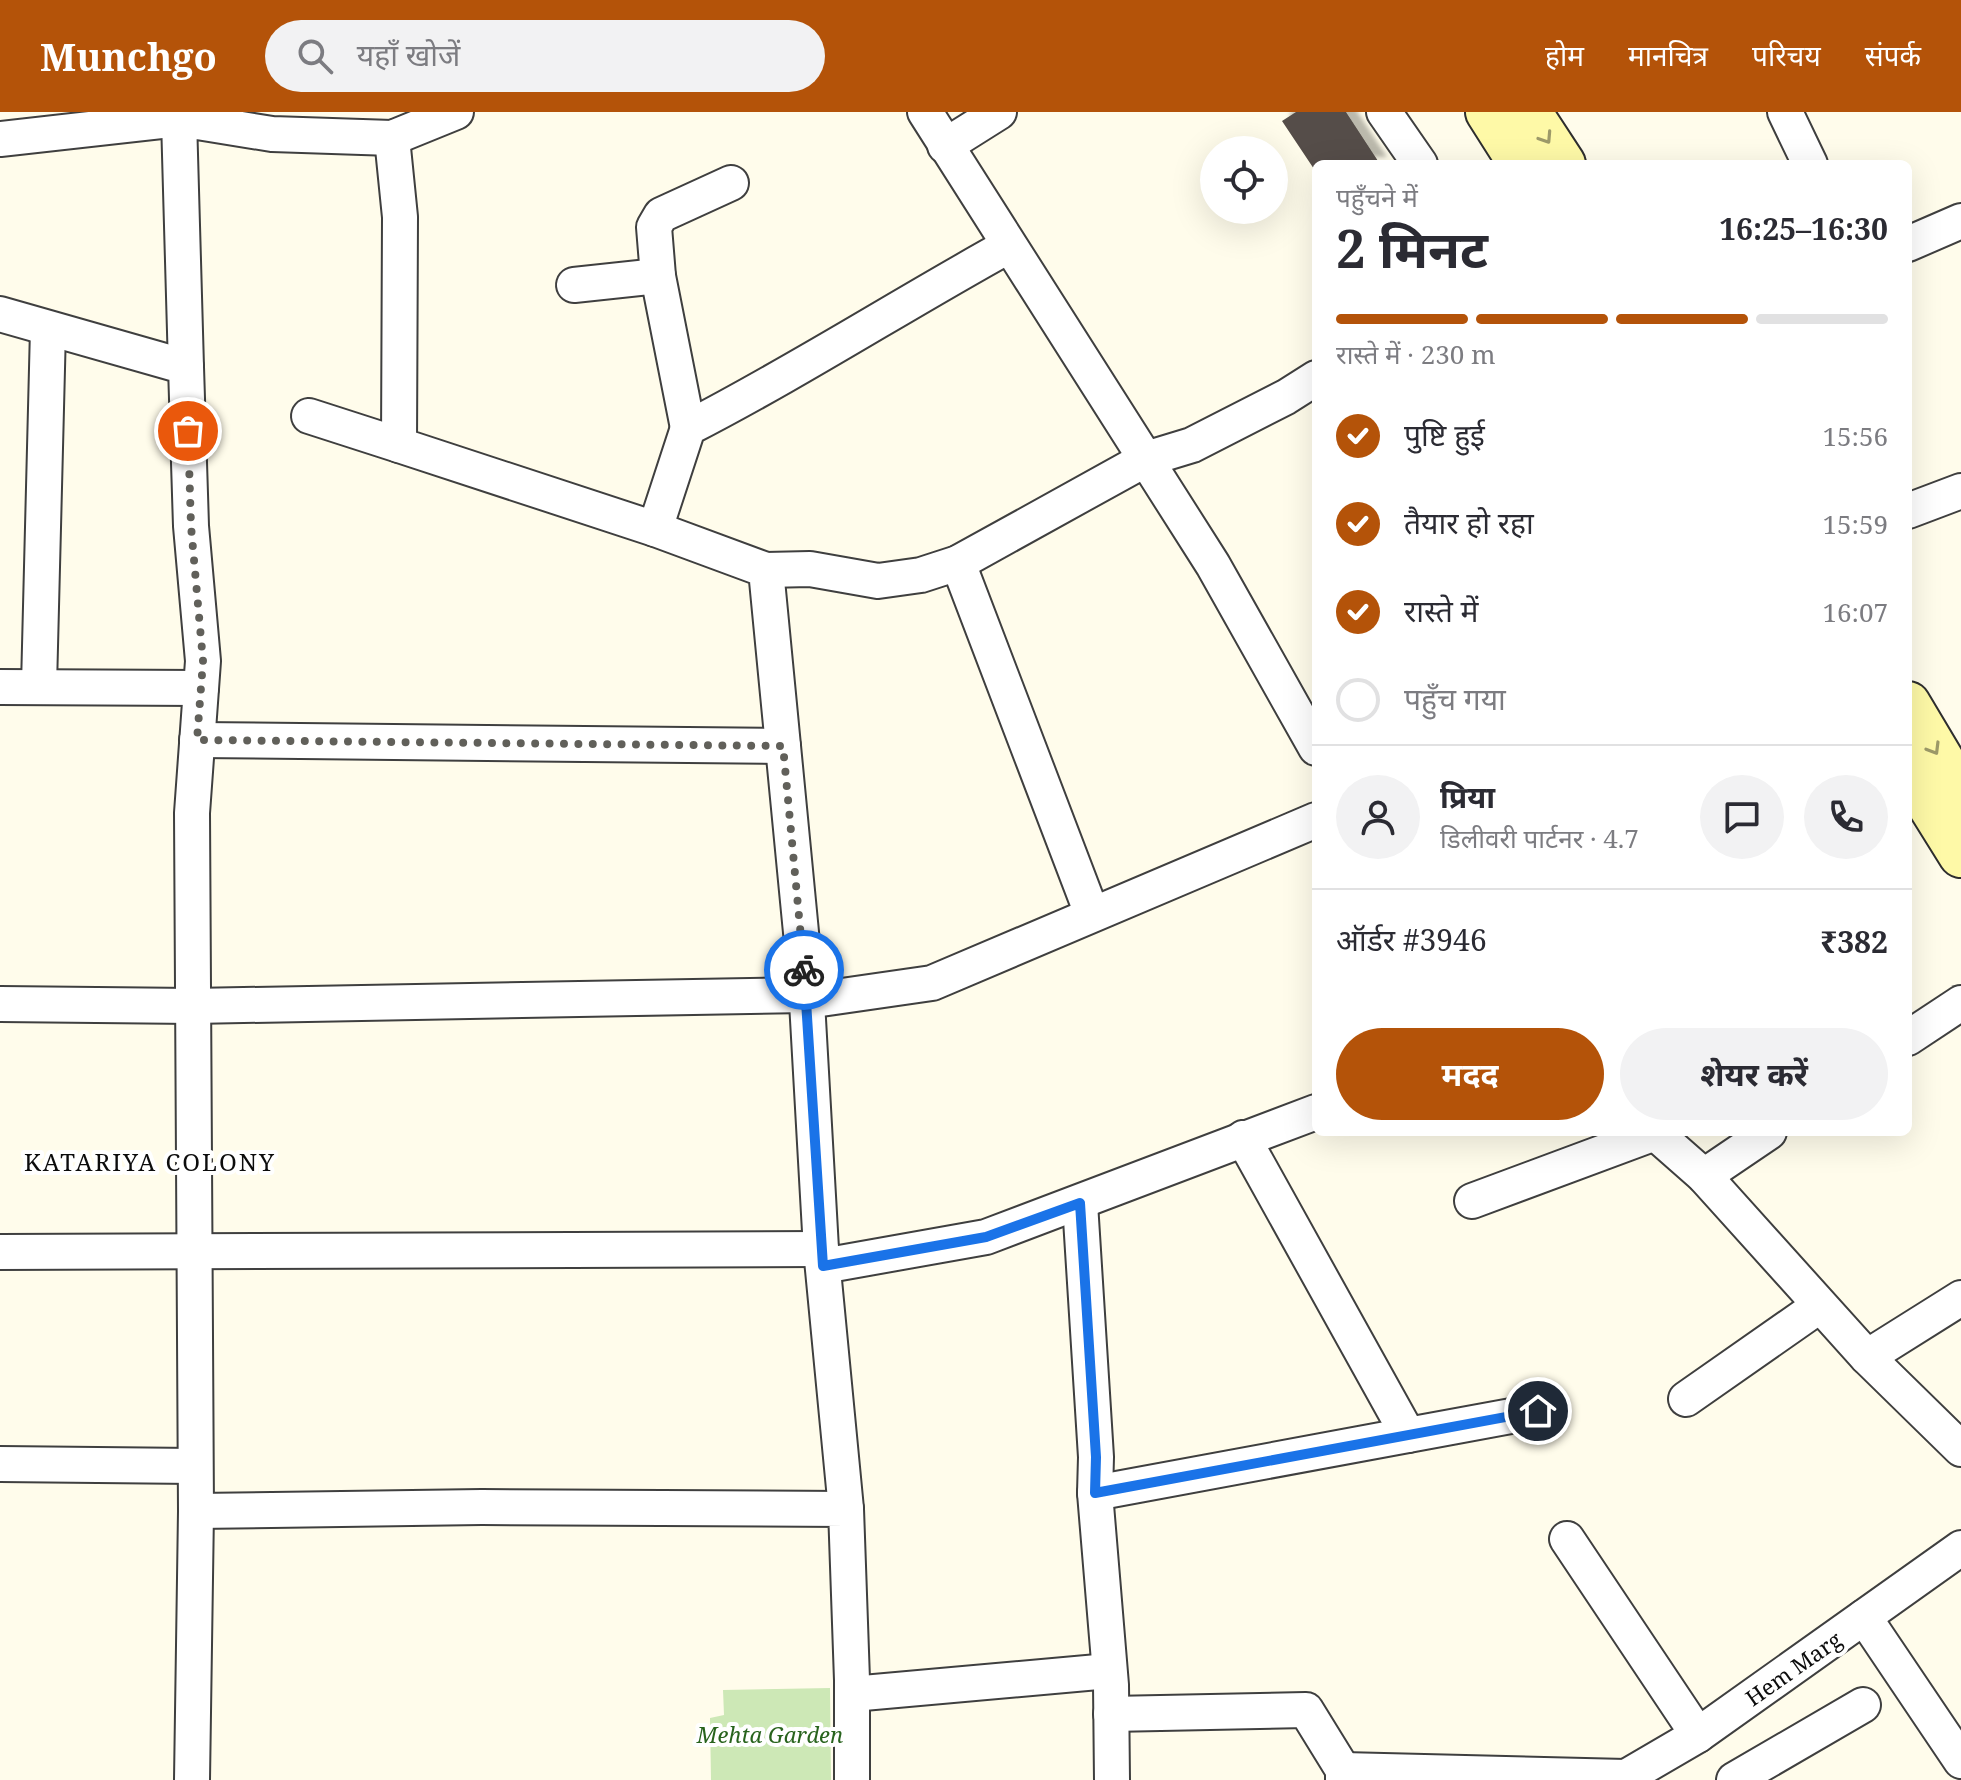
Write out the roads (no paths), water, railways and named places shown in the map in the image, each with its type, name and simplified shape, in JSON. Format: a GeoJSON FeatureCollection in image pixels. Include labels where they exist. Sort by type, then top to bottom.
{"type":"FeatureCollection","features":[{"type":"Feature","properties":{"kind":"street"},"geometry":{"type":"LineString","coordinates":[[0,139],[178,115],[272,134],[392,138],[456,112]]}},
{"type":"Feature","properties":{"kind":"street"},"geometry":{"type":"LineString","coordinates":[[925,112],[1213,565],[1312,741]]}},
{"type":"Feature","properties":{"kind":"street"},"geometry":{"type":"LineString","coordinates":[[945,146],[999,112]]}},
{"type":"Feature","properties":{"kind":"street"},"geometry":{"type":"LineString","coordinates":[[1384,112],[1417,160]]}},
{"type":"Feature","properties":{"kind":"street"},"geometry":{"type":"LineString","coordinates":[[1488,112],[1518,160]]}},
{"type":"Feature","properties":{"kind":"street"},"geometry":{"type":"LineString","coordinates":[[1529,112],[1560,160]]}},
{"type":"Feature","properties":{"kind":"street"},"geometry":{"type":"LineString","coordinates":[[1786,112],[1808,160]]}},
{"type":"Feature","properties":{"kind":"street"},"geometry":{"type":"LineString","coordinates":[[178,115],[191,526],[203,661],[192,813],[196,1511],[192,1780]]}},
{"type":"Feature","properties":{"kind":"street"},"geometry":{"type":"LineString","coordinates":[[392,138],[400,217],[399,445]]}},
{"type":"Feature","properties":{"kind":"street"},"geometry":{"type":"LineString","coordinates":[[655,529],[688,428],[658,276],[654,227],[661,215],[731,183]]}},
{"type":"Feature","properties":{"kind":"street"},"geometry":{"type":"LineString","coordinates":[[1912,242],[1961,221]]}},
{"type":"Feature","properties":{"kind":"street"},"geometry":{"type":"LineString","coordinates":[[688,428],[747,398],[913,298],[1008,246]]}},
{"type":"Feature","properties":{"kind":"street"},"geometry":{"type":"LineString","coordinates":[[574,285],[658,276]]}},
{"type":"Feature","properties":{"kind":"street"},"geometry":{"type":"LineString","coordinates":[[0,314],[186,367]]}},
{"type":"Feature","properties":{"kind":"street"},"geometry":{"type":"LineString","coordinates":[[39,686],[48,329]]}},
{"type":"Feature","properties":{"kind":"street"},"geometry":{"type":"LineString","coordinates":[[309,416],[655,529],[766,570],[810,569],[878,581],[921,575],[958,563],[1146,459],[1192,445],[1312,381]]}},
{"type":"Feature","properties":{"kind":"street"},"geometry":{"type":"LineString","coordinates":[[1912,509],[1961,491]]}},
{"type":"Feature","properties":{"kind":"street"},"geometry":{"type":"LineString","coordinates":[[958,563],[1092,914]]}},
{"type":"Feature","properties":{"kind":"street"},"geometry":{"type":"LineString","coordinates":[[766,570],[806,998],[822,1258],[846,1509],[852,1780]]}},
{"type":"Feature","properties":{"kind":"street"},"geometry":{"type":"LineString","coordinates":[[0,687],[201,688]]}},
{"type":"Feature","properties":{"kind":"street"},"geometry":{"type":"LineString","coordinates":[[1912,711],[1961,793]]}},
{"type":"Feature","properties":{"kind":"street"},"geometry":{"type":"LineString","coordinates":[[197,740],[783,746]]}},
{"type":"Feature","properties":{"kind":"street"},"geometry":{"type":"LineString","coordinates":[[1912,776],[1961,855]]}},
{"type":"Feature","properties":{"kind":"street"},"geometry":{"type":"LineString","coordinates":[[0,1004],[193,1006],[806,998],[932,983],[1312,822]]}},
{"type":"Feature","properties":{"kind":"street"},"geometry":{"type":"LineString","coordinates":[[1912,1035],[1961,1003]]}},
{"type":"Feature","properties":{"kind":"street"},"geometry":{"type":"LineString","coordinates":[[0,1252],[193,1251],[822,1258],[986,1237],[1312,1113]]}},
{"type":"Feature","properties":{"kind":"street"},"geometry":{"type":"LineString","coordinates":[[1472,1201],[1644,1136]]}},
{"type":"Feature","properties":{"kind":"street"},"geometry":{"type":"LineString","coordinates":[[1659,1136],[1704,1176],[1867,1357],[1961,1449]]}},
{"type":"Feature","properties":{"kind":"street"},"geometry":{"type":"LineString","coordinates":[[1704,1176],[1763,1136]]}},
{"type":"Feature","properties":{"kind":"street"},"geometry":{"type":"LineString","coordinates":[[1243,1138],[1408,1435]]}},
{"type":"Feature","properties":{"kind":"street"},"geometry":{"type":"LineString","coordinates":[[1080,1203],[1096,1457],[1095,1493],[1109,1671],[1112,1780]]}},
{"type":"Feature","properties":{"kind":"street"},"geometry":{"type":"LineString","coordinates":[[1867,1357],[1961,1298]]}},
{"type":"Feature","properties":{"kind":"street"},"geometry":{"type":"LineString","coordinates":[[1686,1399],[1819,1306]]}},
{"type":"Feature","properties":{"kind":"street"},"geometry":{"type":"LineString","coordinates":[[1095,1493],[1538,1411]]}},
{"type":"Feature","properties":{"kind":"street"},"geometry":{"type":"LineString","coordinates":[[0,1464],[195,1466]]}},
{"type":"Feature","properties":{"kind":"street"},"geometry":{"type":"LineString","coordinates":[[196,1511],[482,1507],[846,1509]]}},
{"type":"Feature","properties":{"kind":"street"},"geometry":{"type":"LineString","coordinates":[[1567,1539],[1698,1735]]}},
{"type":"Feature","properties":{"kind":"street","name":"Hem Marg"},"geometry":{"type":"LineString","coordinates":[[1625,1779],[1698,1735],[1961,1548]]}},
{"type":"Feature","properties":{"kind":"street"},"geometry":{"type":"LineString","coordinates":[[1864,1617],[1961,1761]]}},
{"type":"Feature","properties":{"kind":"street"},"geometry":{"type":"LineString","coordinates":[[852,1694],[1109,1671]]}},
{"type":"Feature","properties":{"kind":"street"},"geometry":{"type":"LineString","coordinates":[[1734,1780],[1863,1705]]}},
{"type":"Feature","properties":{"kind":"street"},"geometry":{"type":"LineString","coordinates":[[1111,1714],[1306,1710],[1343,1775],[1625,1779]]}},
{"type":"Feature","properties":{"kind":"district","name":"KATARIYA COLONY"},"geometry":{"type":"Point","coordinates":[150,1161]}},
{"type":"Feature","properties":{"kind":"park label","name":"Mehta Garden"},"geometry":{"type":"Point","coordinates":[770,1734]}}]}
